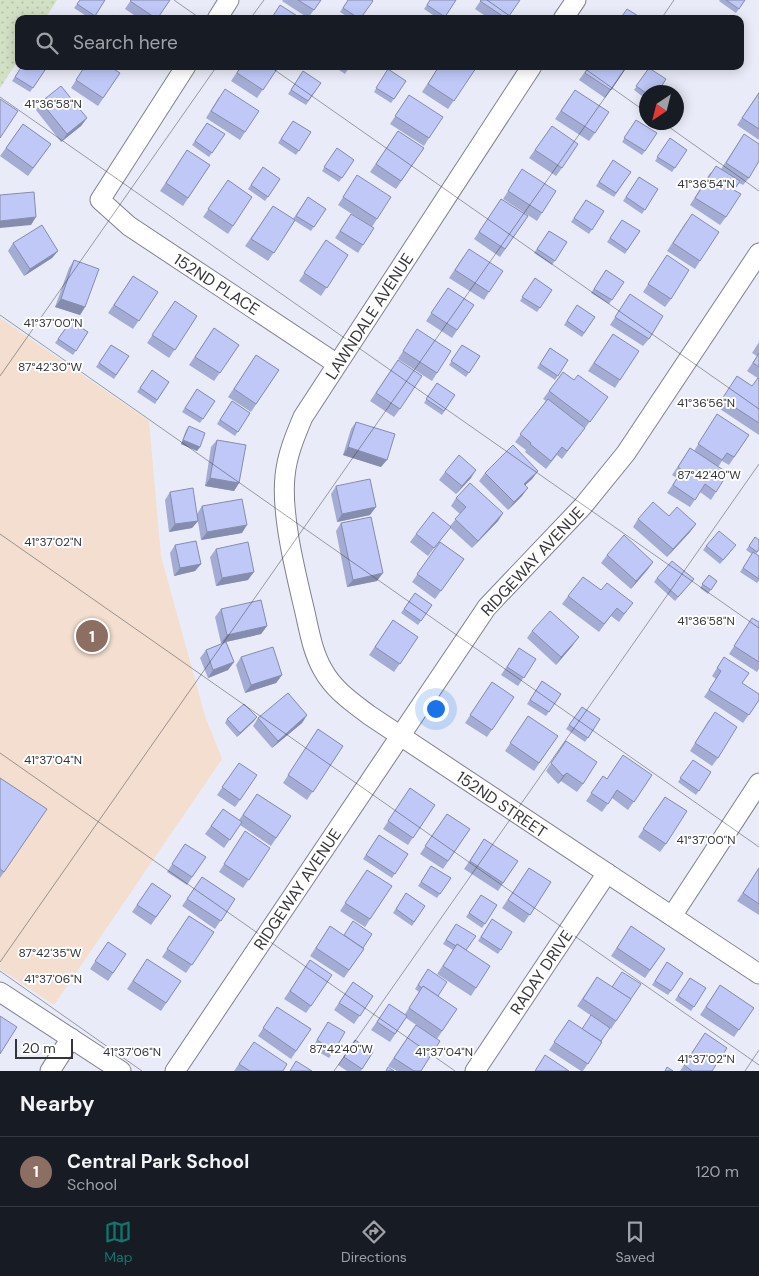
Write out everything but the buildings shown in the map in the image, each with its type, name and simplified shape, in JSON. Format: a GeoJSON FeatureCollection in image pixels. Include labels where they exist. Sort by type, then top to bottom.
{"type":"FeatureCollection","features":[{"type":"Feature","properties":{"kind":"street"},"geometry":{"type":"LineString","coordinates":[[220,15],[229,0]]}},
{"type":"Feature","properties":{"kind":"street"},"geometry":{"type":"LineString","coordinates":[[566,15],[576,0]]}},
{"type":"Feature","properties":{"kind":"street","name":"152ND PLACE"},"geometry":{"type":"LineString","coordinates":[[183,70],[100,200],[129,226],[338,364]]}},
{"type":"Feature","properties":{"kind":"street","name":"LAWNDALE AVENUE"},"geometry":{"type":"LineString","coordinates":[[300,590],[284,508],[285,476],[291,445],[303,418],[529,70]]}},
{"type":"Feature","properties":{"kind":"street","name":"RIDGEWAY AVENUE"},"geometry":{"type":"LineString","coordinates":[[175,1071],[487,607],[583,506],[626,453],[759,253]]}},
{"type":"Feature","properties":{"kind":"street","name":"152ND STREET"},"geometry":{"type":"LineString","coordinates":[[300,590],[314,649],[323,670],[338,691],[399,736],[759,974]]}},
{"type":"Feature","properties":{"kind":"street"},"geometry":{"type":"LineString","coordinates":[[672,916],[759,783]]}},
{"type":"Feature","properties":{"kind":"street","name":"RADAY DRIVE"},"geometry":{"type":"LineString","coordinates":[[475,1071],[607,873]]}},
{"type":"Feature","properties":{"kind":"street"},"geometry":{"type":"LineString","coordinates":[[0,992],[121,1071]]}},
{"type":"Feature","properties":{"kind":"street"},"geometry":{"type":"LineString","coordinates":[[50,1071],[71,1038]]}},
{"type":"Feature","properties":{"kind":"shaded area"},"geometry":{"type":"Polygon","coordinates":[[[0,318],[149,421],[161,556],[205,716],[222,759],[54,1005],[0,969],[0,318]]]}},
{"type":"Feature","properties":{"kind":"green space"},"geometry":{"type":"Polygon","coordinates":[[[0,0],[57,0],[48,15],[15,15],[15,65],[0,88],[0,0]]]}},
{"type":"Feature","properties":{"kind":"place","name":"Central Park School"},"geometry":{"type":"Point","coordinates":[92,636]}}]}
